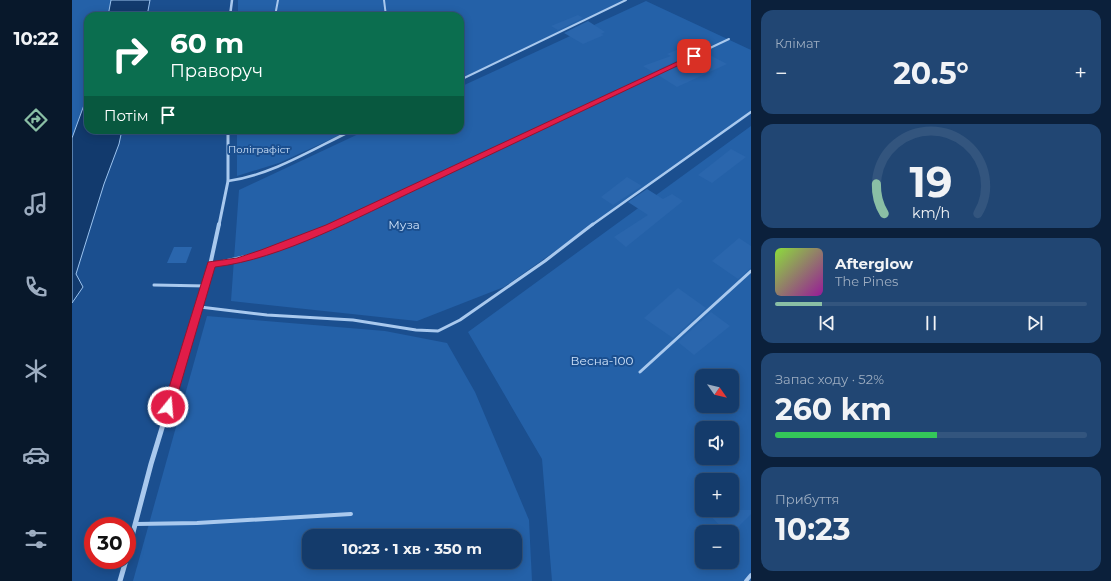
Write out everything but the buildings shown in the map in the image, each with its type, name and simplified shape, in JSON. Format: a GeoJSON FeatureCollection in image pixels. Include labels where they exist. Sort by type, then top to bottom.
{"type":"FeatureCollection","features":[{"type":"Feature","properties":{"kind":"street"},"geometry":{"type":"LineString","coordinates":[[230,12],[232,0]]}},
{"type":"Feature","properties":{"kind":"street"},"geometry":{"type":"LineString","coordinates":[[136,524],[151,464],[206,286],[228,181],[228,134]]}},
{"type":"Feature","properties":{"kind":"street"},"geometry":{"type":"LineString","coordinates":[[120,581],[123,569]]}},
{"type":"Feature","properties":{"kind":"lane"},"geometry":{"type":"LineString","coordinates":[[276,12],[278,0]]}},
{"type":"Feature","properties":{"kind":"lane"},"geometry":{"type":"LineString","coordinates":[[384,0],[386,12]]}},
{"type":"Feature","properties":{"kind":"lane"},"geometry":{"type":"LineString","coordinates":[[464,78],[626,0]]}},
{"type":"Feature","properties":{"kind":"lane"},"geometry":{"type":"LineString","coordinates":[[211,264],[237,261],[329,227],[729,39]]}},
{"type":"Feature","properties":{"kind":"lane"},"geometry":{"type":"LineString","coordinates":[[200,307],[266,315],[353,320],[416,330],[438,331],[460,320],[545,261],[619,204],[751,112]]}},
{"type":"Feature","properties":{"kind":"lane"},"geometry":{"type":"LineString","coordinates":[[228,181],[238,181],[259,173],[344,134]]}},
{"type":"Feature","properties":{"kind":"lane"},"geometry":{"type":"LineString","coordinates":[[640,372],[751,271]]}},
{"type":"Feature","properties":{"kind":"lane"},"geometry":{"type":"LineString","coordinates":[[154,285],[206,286]]}},
{"type":"Feature","properties":{"kind":"lane"},"geometry":{"type":"LineString","coordinates":[[136,524],[197,523],[351,514]]}},
{"type":"Feature","properties":{"kind":"lane"},"geometry":{"type":"LineString","coordinates":[[746,581],[751,575]]}},
{"type":"Feature","properties":{"kind":"green space"},"geometry":{"type":"Polygon","coordinates":[[[72,0],[111,0],[109,12],[84,12],[84,105],[72,138],[72,0]]]}},
{"type":"Feature","properties":{"kind":"green space"},"geometry":{"type":"Polygon","coordinates":[[[238,0],[625,0],[464,77],[464,12],[238,12],[238,0]]]}},
{"type":"Feature","properties":{"kind":"green space","name":"Муза"},"geometry":{"type":"Polygon","coordinates":[[[646,1],[751,50],[751,114],[504,287],[417,321],[231,301],[239,190],[358,134],[464,134],[464,85],[646,1]]]}},
{"type":"Feature","properties":{"kind":"green space","name":"Весна-100"},"geometry":{"type":"Polygon","coordinates":[[[751,126],[751,581],[552,581],[542,459],[468,332],[751,126]]]}},
{"type":"Feature","properties":{"kind":"green space","name":"Поліграфіст"},"geometry":{"type":"Polygon","coordinates":[[[237,134],[342,134],[279,163],[237,176],[237,134]]]}},
{"type":"Feature","properties":{"kind":"green space"},"geometry":{"type":"Polygon","coordinates":[[[207,316],[385,331],[447,343],[475,392],[529,520],[532,581],[133,581],[207,316]]]}},
{"type":"Feature","properties":{"kind":"shaded area"},"geometry":{"type":"Polygon","coordinates":[[[111,0],[150,0],[148,12],[109,12],[111,0]]]}},
{"type":"Feature","properties":{"kind":"shaded area"},"geometry":{"type":"Polygon","coordinates":[[[84,105],[84,134],[121,134],[76,274],[83,287],[72,303],[72,138],[84,105]]]}},
{"type":"Feature","properties":{"kind":"route"},"geometry":{"type":"LineString","coordinates":[[168,407],[204,293],[211,264],[237,261],[329,227],[694,56]]}}]}
